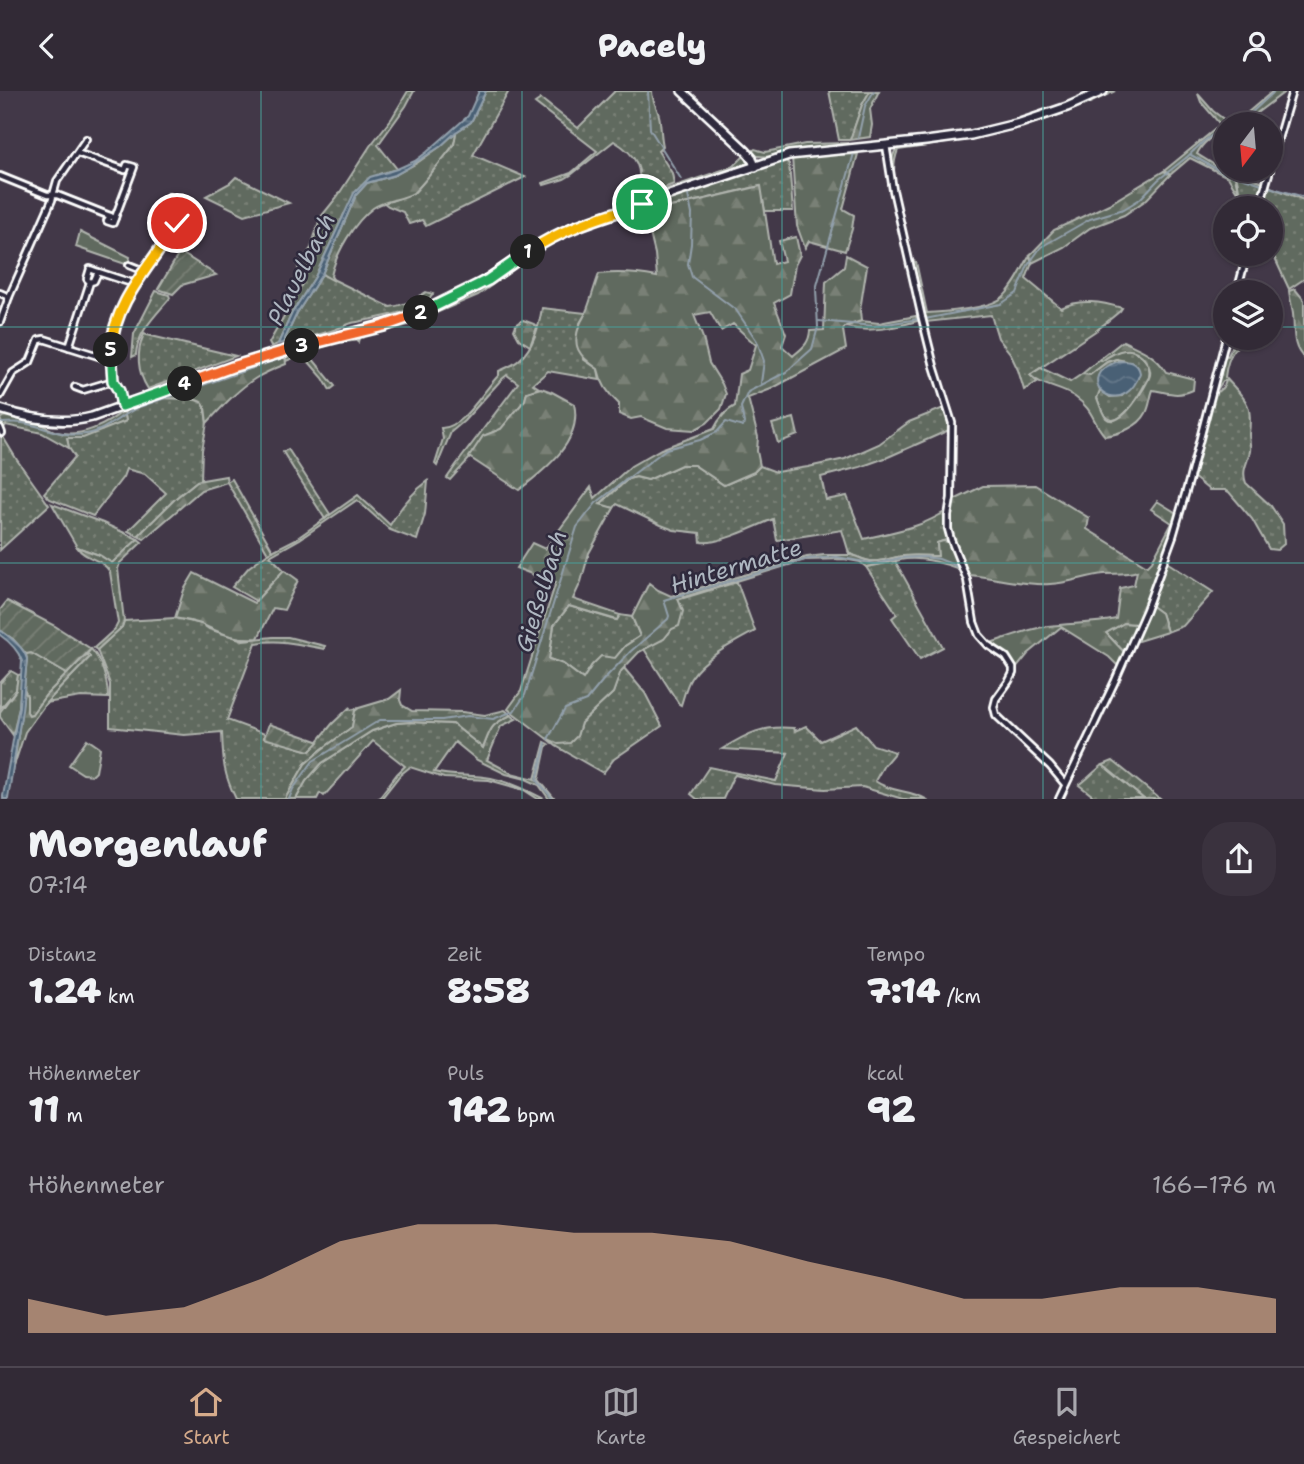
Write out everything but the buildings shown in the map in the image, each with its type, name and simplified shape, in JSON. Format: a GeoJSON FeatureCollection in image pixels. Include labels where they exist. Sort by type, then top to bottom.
{"type":"FeatureCollection","features":[{"type":"Feature","properties":{"kind":"main road"},"geometry":{"type":"LineString","coordinates":[[682,91],[746,151],[755,167]]}},
{"type":"Feature","properties":{"kind":"main road"},"geometry":{"type":"LineString","coordinates":[[0,409],[32,418],[80,420],[280,352],[384,326],[433,308],[488,280],[554,236],[573,227],[789,155],[971,135],[1020,123],[1103,91]]}},
{"type":"Feature","properties":{"kind":"street"},"geometry":{"type":"LineString","coordinates":[[1283,122],[1292,91]]}},
{"type":"Feature","properties":{"kind":"street"},"geometry":{"type":"LineString","coordinates":[[0,322],[52,200],[57,181],[86,139]]}},
{"type":"Feature","properties":{"kind":"street"},"geometry":{"type":"LineString","coordinates":[[886,145],[893,190],[933,366],[952,423],[948,529],[967,580],[972,615],[979,635],[1006,657],[1013,668],[1009,681],[996,699],[996,715],[1050,766],[1065,784]]}},
{"type":"Feature","properties":{"kind":"street"},"geometry":{"type":"LineString","coordinates":[[0,176],[112,217],[132,173],[77,153]]}},
{"type":"Feature","properties":{"kind":"street"},"geometry":{"type":"LineString","coordinates":[[122,406],[119,391],[113,381],[111,346],[122,305],[177,223],[177,212],[169,197]]}},
{"type":"Feature","properties":{"kind":"street"},"geometry":{"type":"LineString","coordinates":[[129,265],[144,271]]}},
{"type":"Feature","properties":{"kind":"street"},"geometry":{"type":"LineString","coordinates":[[90,282],[87,279],[90,269],[135,284]]}},
{"type":"Feature","properties":{"kind":"street"},"geometry":{"type":"LineString","coordinates":[[69,347],[90,282],[94,281],[98,272]]}},
{"type":"Feature","properties":{"kind":"street"},"geometry":{"type":"LineString","coordinates":[[0,293],[9,297]]}},
{"type":"Feature","properties":{"kind":"street"},"geometry":{"type":"LineString","coordinates":[[0,396],[13,373],[30,362],[39,340],[44,339],[111,360]]}},
{"type":"Feature","properties":{"kind":"street"},"geometry":{"type":"LineString","coordinates":[[1059,799],[1146,610],[1189,481],[1223,350]]}},
{"type":"Feature","properties":{"kind":"street"},"geometry":{"type":"LineString","coordinates":[[75,387],[83,390],[113,381]]}},
{"type":"Feature","properties":{"kind":"green space"},"geometry":{"type":"Polygon","coordinates":[[[408,91],[414,91],[378,145],[397,169],[379,174],[344,214],[315,277],[292,313],[278,344],[271,347],[269,343],[302,284],[297,263],[311,248],[320,218],[392,118],[408,91]]]}},
{"type":"Feature","properties":{"kind":"green space"},"geometry":{"type":"Polygon","coordinates":[[[486,91],[509,91],[473,155],[525,177],[426,226],[422,220],[409,224],[403,212],[383,202],[415,192],[454,145],[456,132],[471,122],[486,91]]]}},
{"type":"Feature","properties":{"kind":"green space"},"geometry":{"type":"Polygon","coordinates":[[[615,91],[652,91],[663,146],[658,151],[672,173],[674,184],[637,195],[640,178],[637,163],[614,141],[571,175],[544,185],[543,183],[571,173],[597,151],[535,103],[541,99],[578,128],[615,91]]]}},
{"type":"Feature","properties":{"kind":"green space"},"geometry":{"type":"Polygon","coordinates":[[[829,91],[870,91],[862,105],[850,140],[839,140],[829,91]]]}},
{"type":"Feature","properties":{"kind":"green space"},"geometry":{"type":"Polygon","coordinates":[[[870,91],[879,91],[870,109],[870,137],[850,140],[862,105],[870,91]]]}},
{"type":"Feature","properties":{"kind":"green space"},"geometry":{"type":"Polygon","coordinates":[[[1108,91],[1115,91],[1035,123],[954,142],[898,150],[894,172],[900,210],[892,170],[897,148],[932,143],[1064,110],[1108,91]]]}},
{"type":"Feature","properties":{"kind":"green space"},"geometry":{"type":"Polygon","coordinates":[[[1273,91],[1286,91],[1258,112],[1248,112],[1273,91]]]}},
{"type":"Feature","properties":{"kind":"green space"},"geometry":{"type":"Polygon","coordinates":[[[1198,94],[1214,112],[1213,116],[1198,94]]]}},
{"type":"Feature","properties":{"kind":"green space"},"geometry":{"type":"Polygon","coordinates":[[[1213,131],[1213,136],[1197,154],[1213,164],[1213,170],[1190,158],[1170,175],[1164,171],[1213,131]]]}},
{"type":"Feature","properties":{"kind":"green space"},"geometry":{"type":"Polygon","coordinates":[[[456,132],[452,147],[413,193],[378,205],[359,221],[337,258],[331,276],[334,281],[322,274],[356,195],[367,183],[395,175],[417,163],[456,132]]]}},
{"type":"Feature","properties":{"kind":"green space"},"geometry":{"type":"Polygon","coordinates":[[[848,143],[801,149],[771,157],[758,156],[751,152],[755,149],[765,152],[805,144],[848,143]]]}},
{"type":"Feature","properties":{"kind":"green space"},"geometry":{"type":"Polygon","coordinates":[[[858,154],[843,209],[854,215],[845,251],[809,241],[805,248],[797,226],[792,157],[858,154]]]}},
{"type":"Feature","properties":{"kind":"green space"},"geometry":{"type":"Polygon","coordinates":[[[744,156],[747,158],[747,164],[744,167],[643,201],[641,199],[734,166],[744,156]]]}},
{"type":"Feature","properties":{"kind":"green space"},"geometry":{"type":"Polygon","coordinates":[[[785,160],[789,164],[793,211],[765,211],[760,186],[645,213],[644,206],[785,160]]]}},
{"type":"Feature","properties":{"kind":"green space"},"geometry":{"type":"Polygon","coordinates":[[[1164,171],[1170,175],[1146,200],[1124,215],[1090,228],[1064,247],[1032,263],[1030,255],[1054,230],[1109,204],[1164,171]]]}},
{"type":"Feature","properties":{"kind":"green space"},"geometry":{"type":"Polygon","coordinates":[[[236,177],[289,203],[245,215],[206,196],[236,177]]]}},
{"type":"Feature","properties":{"kind":"green space"},"geometry":{"type":"Polygon","coordinates":[[[1231,182],[1236,182],[1239,195],[1231,182]]]}},
{"type":"Feature","properties":{"kind":"green space"},"geometry":{"type":"Polygon","coordinates":[[[1238,182],[1264,182],[1260,196],[1242,196],[1238,182]]]}},
{"type":"Feature","properties":{"kind":"green space"},"geometry":{"type":"Polygon","coordinates":[[[761,186],[773,264],[784,261],[779,241],[796,237],[800,255],[795,265],[790,294],[774,303],[786,334],[782,346],[793,356],[807,343],[810,331],[824,330],[826,282],[844,267],[846,255],[867,266],[860,310],[861,321],[846,326],[843,330],[846,349],[771,389],[748,398],[758,437],[760,466],[754,472],[724,485],[694,465],[681,465],[648,480],[636,477],[628,479],[600,504],[614,508],[589,553],[573,599],[620,615],[617,620],[569,606],[554,625],[549,659],[563,664],[583,679],[601,656],[615,658],[625,646],[640,636],[632,617],[649,583],[671,596],[807,557],[850,555],[849,553],[865,560],[876,561],[903,556],[938,556],[937,543],[943,541],[949,542],[962,570],[920,559],[866,567],[860,562],[844,559],[805,560],[678,599],[683,611],[679,626],[672,629],[664,639],[639,652],[621,671],[613,693],[581,723],[577,736],[570,743],[559,744],[546,738],[508,709],[521,691],[556,582],[516,568],[532,543],[545,549],[591,487],[595,498],[631,466],[661,449],[714,429],[728,410],[735,406],[739,374],[748,370],[756,345],[733,324],[721,331],[710,312],[694,315],[709,363],[726,394],[721,409],[707,423],[694,430],[667,428],[641,417],[631,419],[619,414],[619,404],[606,388],[598,369],[578,350],[578,330],[599,274],[628,273],[657,277],[655,254],[645,213],[761,186]]]}},
{"type":"Feature","properties":{"kind":"green space"},"geometry":{"type":"Polygon","coordinates":[[[1268,186],[1304,200],[1304,279],[1289,289],[1278,266],[1283,266],[1283,196],[1265,196],[1268,186]]]}},
{"type":"Feature","properties":{"kind":"green space"},"geometry":{"type":"Polygon","coordinates":[[[80,232],[130,257],[128,265],[76,247],[80,232]]]}},
{"type":"Feature","properties":{"kind":"green space"},"geometry":{"type":"Polygon","coordinates":[[[534,251],[536,253],[478,295],[408,325],[361,337],[358,342],[355,337],[455,302],[534,251]]]}},
{"type":"Feature","properties":{"kind":"green space"},"geometry":{"type":"Polygon","coordinates":[[[180,252],[216,275],[182,285],[173,294],[158,289],[180,252]]]}},
{"type":"Feature","properties":{"kind":"green space"},"geometry":{"type":"Polygon","coordinates":[[[1030,255],[1032,263],[1026,279],[1061,308],[1091,302],[1122,308],[1097,330],[1030,375],[1037,382],[1024,390],[1010,353],[998,338],[991,315],[926,322],[911,260],[916,262],[927,313],[966,309],[997,301],[1011,288],[1030,255]]]}},
{"type":"Feature","properties":{"kind":"green space"},"geometry":{"type":"Polygon","coordinates":[[[322,274],[390,307],[409,302],[426,292],[433,294],[419,306],[408,310],[283,343],[297,313],[322,274]]]}},
{"type":"Feature","properties":{"kind":"green space"},"geometry":{"type":"Polygon","coordinates":[[[1295,289],[1304,300],[1304,358],[1294,337],[1289,291],[1295,289]]]}},
{"type":"Feature","properties":{"kind":"green space"},"geometry":{"type":"Polygon","coordinates":[[[156,291],[169,295],[170,298],[153,317],[140,339],[136,355],[132,357],[134,334],[156,291]]]}},
{"type":"Feature","properties":{"kind":"green space"},"geometry":{"type":"Polygon","coordinates":[[[542,308],[586,313],[580,323],[583,359],[598,369],[600,380],[548,371],[533,384],[539,388],[527,392],[525,400],[501,429],[483,436],[470,458],[450,480],[447,478],[456,465],[518,383],[507,375],[501,380],[451,432],[437,466],[435,464],[443,439],[441,428],[449,427],[465,415],[499,375],[499,371],[524,355],[535,336],[542,308]]]}},
{"type":"Feature","properties":{"kind":"green space"},"geometry":{"type":"Polygon","coordinates":[[[916,316],[917,321],[890,328],[863,330],[845,327],[861,321],[879,323],[916,316]]]}},
{"type":"Feature","properties":{"kind":"green space"},"geometry":{"type":"Polygon","coordinates":[[[523,320],[537,327],[530,346],[519,339],[514,330],[523,320]]]}},
{"type":"Feature","properties":{"kind":"green space"},"geometry":{"type":"Polygon","coordinates":[[[144,334],[236,356],[148,389],[139,362],[144,334]]]}},
{"type":"Feature","properties":{"kind":"green space"},"geometry":{"type":"Polygon","coordinates":[[[350,337],[354,341],[339,342],[307,352],[335,386],[330,390],[302,354],[286,361],[285,354],[350,337]]]}},
{"type":"Feature","properties":{"kind":"green space"},"geometry":{"type":"Polygon","coordinates":[[[1123,341],[1152,357],[1166,372],[1194,379],[1193,390],[1178,394],[1153,390],[1147,410],[1139,422],[1122,432],[1105,436],[1081,402],[1030,375],[1041,368],[1070,382],[1082,374],[1090,375],[1107,362],[1117,359],[1119,361],[1100,375],[1097,398],[1106,418],[1118,418],[1138,397],[1150,373],[1141,354],[1135,351],[1124,350],[1102,361],[1100,359],[1123,341]]]}},
{"type":"Feature","properties":{"kind":"green space"},"geometry":{"type":"Polygon","coordinates":[[[1128,349],[1144,359],[1149,367],[1149,377],[1126,413],[1113,420],[1107,418],[1101,409],[1097,398],[1100,390],[1110,397],[1122,396],[1138,378],[1126,361],[1116,359],[1107,362],[1090,375],[1082,374],[1100,359],[1128,349]]]}},
{"type":"Feature","properties":{"kind":"green space"},"geometry":{"type":"Polygon","coordinates":[[[1231,350],[1234,350],[1225,377],[1242,396],[1250,414],[1246,483],[1271,506],[1283,524],[1284,544],[1277,550],[1269,549],[1252,519],[1229,492],[1209,490],[1192,476],[1211,398],[1226,381],[1218,388],[1214,385],[1222,355],[1228,356],[1231,350]]]}},
{"type":"Feature","properties":{"kind":"green space"},"geometry":{"type":"Polygon","coordinates":[[[285,354],[286,364],[249,382],[207,423],[202,402],[163,398],[206,378],[285,354]]]}},
{"type":"Feature","properties":{"kind":"green space"},"geometry":{"type":"Polygon","coordinates":[[[541,388],[574,404],[573,430],[560,453],[519,490],[469,457],[483,436],[501,429],[525,400],[527,392],[541,388]]]}},
{"type":"Feature","properties":{"kind":"green space"},"geometry":{"type":"Polygon","coordinates":[[[177,389],[165,398],[193,399],[204,403],[207,423],[202,450],[201,480],[176,498],[138,536],[128,531],[166,493],[145,474],[126,469],[123,477],[93,516],[50,499],[44,493],[75,457],[67,438],[126,421],[124,410],[177,389]]]}},
{"type":"Feature","properties":{"kind":"green space"},"geometry":{"type":"Polygon","coordinates":[[[946,407],[949,430],[888,457],[821,477],[826,500],[847,496],[864,539],[916,526],[946,511],[949,539],[937,543],[938,556],[865,560],[849,553],[842,530],[777,540],[773,519],[727,538],[701,542],[700,533],[674,530],[617,504],[614,508],[599,505],[628,479],[636,477],[648,480],[681,465],[694,465],[724,485],[754,472],[760,466],[776,472],[845,459],[879,444],[909,422],[946,407]]]}},
{"type":"Feature","properties":{"kind":"green space"},"geometry":{"type":"Polygon","coordinates":[[[124,410],[126,421],[83,438],[67,438],[69,448],[42,433],[6,425],[4,428],[0,419],[4,416],[22,417],[57,432],[75,433],[110,421],[124,410]]]}},
{"type":"Feature","properties":{"kind":"green space"},"geometry":{"type":"Polygon","coordinates":[[[794,418],[798,435],[778,443],[772,424],[794,418]]]}},
{"type":"Feature","properties":{"kind":"green space"},"geometry":{"type":"Polygon","coordinates":[[[1,437],[49,505],[0,550],[1,437]]]}},
{"type":"Feature","properties":{"kind":"green space"},"geometry":{"type":"Polygon","coordinates":[[[288,449],[330,514],[325,519],[283,452],[288,449]]]}},
{"type":"Feature","properties":{"kind":"green space"},"geometry":{"type":"Polygon","coordinates":[[[226,476],[227,482],[201,490],[144,539],[138,536],[197,481],[226,476]]]}},
{"type":"Feature","properties":{"kind":"green space"},"geometry":{"type":"Polygon","coordinates":[[[232,479],[273,551],[268,553],[227,482],[232,479]]]}},
{"type":"Feature","properties":{"kind":"green space"},"geometry":{"type":"Polygon","coordinates":[[[428,481],[425,514],[417,540],[390,530],[357,500],[270,556],[284,570],[256,601],[232,587],[249,567],[268,553],[296,539],[358,495],[390,525],[406,501],[428,481]]]}},
{"type":"Feature","properties":{"kind":"green space"},"geometry":{"type":"Polygon","coordinates":[[[1035,485],[1089,518],[1087,529],[1147,566],[1172,523],[1151,509],[1157,501],[1178,514],[1138,624],[1124,623],[1106,633],[1125,653],[1119,667],[1109,657],[1061,627],[1028,654],[1015,670],[1008,657],[988,644],[1040,627],[1116,619],[1120,588],[1134,585],[1137,571],[1050,584],[1019,583],[968,575],[965,572],[949,525],[954,500],[983,486],[1035,485]]]}},
{"type":"Feature","properties":{"kind":"green space"},"geometry":{"type":"Polygon","coordinates":[[[52,504],[138,539],[112,563],[77,547],[52,504]]]}},
{"type":"Feature","properties":{"kind":"green space"},"geometry":{"type":"Polygon","coordinates":[[[138,539],[142,542],[120,563],[118,569],[124,621],[122,627],[97,650],[94,648],[118,623],[110,572],[107,567],[77,547],[112,563],[138,539]]]}},
{"type":"Feature","properties":{"kind":"green space"},"geometry":{"type":"Polygon","coordinates":[[[895,561],[943,647],[920,659],[892,618],[897,614],[866,567],[895,561]]]}},
{"type":"Feature","properties":{"kind":"green space"},"geometry":{"type":"Polygon","coordinates":[[[1165,561],[1213,592],[1183,626],[1167,632],[1161,613],[1150,605],[1165,561]]]}},
{"type":"Feature","properties":{"kind":"green space"},"geometry":{"type":"Polygon","coordinates":[[[284,570],[298,580],[284,610],[273,608],[258,638],[230,636],[175,618],[184,590],[194,573],[254,603],[284,570]]]}},
{"type":"Feature","properties":{"kind":"green space"},"geometry":{"type":"Polygon","coordinates":[[[737,582],[755,631],[720,651],[697,670],[689,681],[681,705],[644,649],[662,640],[670,631],[677,600],[737,582]]]}},
{"type":"Feature","properties":{"kind":"green space"},"geometry":{"type":"Polygon","coordinates":[[[7,601],[55,626],[91,649],[67,674],[31,653],[26,654],[13,639],[0,630],[0,610],[7,601]]]}},
{"type":"Feature","properties":{"kind":"green space"},"geometry":{"type":"Polygon","coordinates":[[[1150,605],[1161,613],[1167,632],[1135,642],[1150,605]]]}},
{"type":"Feature","properties":{"kind":"green space"},"geometry":{"type":"Polygon","coordinates":[[[569,606],[616,620],[620,615],[632,617],[640,636],[625,646],[615,659],[592,665],[583,679],[563,664],[549,659],[554,625],[569,606]]]}},
{"type":"Feature","properties":{"kind":"green space"},"geometry":{"type":"Polygon","coordinates":[[[175,618],[202,624],[209,629],[243,640],[288,637],[325,646],[324,649],[282,642],[256,643],[227,720],[265,734],[264,737],[310,751],[350,707],[349,710],[359,708],[355,711],[352,727],[305,764],[285,799],[236,799],[224,767],[222,732],[184,735],[110,727],[110,684],[97,650],[122,627],[124,621],[175,618]]]}},
{"type":"Feature","properties":{"kind":"green space"},"geometry":{"type":"Polygon","coordinates":[[[1124,623],[1138,624],[1125,653],[1106,633],[1124,623]]]}},
{"type":"Feature","properties":{"kind":"green space"},"geometry":{"type":"Polygon","coordinates":[[[91,649],[104,672],[108,698],[81,697],[46,703],[90,657],[86,655],[91,649]]]}},
{"type":"Feature","properties":{"kind":"green space"},"geometry":{"type":"Polygon","coordinates":[[[31,653],[67,674],[29,715],[24,690],[26,654],[31,653]]]}},
{"type":"Feature","properties":{"kind":"green space"},"geometry":{"type":"Polygon","coordinates":[[[86,655],[90,657],[46,703],[25,732],[14,766],[24,690],[29,715],[86,655]]]}},
{"type":"Feature","properties":{"kind":"green space"},"geometry":{"type":"Polygon","coordinates":[[[624,668],[645,693],[662,726],[614,759],[603,773],[546,738],[559,744],[577,736],[581,723],[613,693],[624,668]]]}},
{"type":"Feature","properties":{"kind":"green space"},"geometry":{"type":"Polygon","coordinates":[[[11,671],[18,675],[16,690],[0,709],[0,683],[11,671]]]}},
{"type":"Feature","properties":{"kind":"green space"},"geometry":{"type":"Polygon","coordinates":[[[22,674],[13,735],[0,717],[0,712],[16,690],[18,675],[22,674]]]}},
{"type":"Feature","properties":{"kind":"green space"},"geometry":{"type":"Polygon","coordinates":[[[401,690],[402,705],[412,711],[485,715],[505,710],[511,715],[492,728],[483,748],[453,724],[396,723],[372,731],[322,763],[306,781],[296,799],[285,799],[305,764],[352,727],[355,711],[389,699],[401,690]]]}},
{"type":"Feature","properties":{"kind":"green space"},"geometry":{"type":"Polygon","coordinates":[[[511,715],[516,719],[501,726],[487,760],[511,773],[535,779],[545,742],[549,744],[539,780],[554,798],[549,799],[539,785],[506,774],[477,760],[455,742],[434,772],[498,780],[544,799],[489,780],[444,778],[410,767],[381,799],[378,799],[405,766],[373,741],[324,796],[320,793],[317,799],[296,799],[306,781],[322,763],[372,731],[396,723],[453,724],[483,748],[492,727],[511,715]]]}},
{"type":"Feature","properties":{"kind":"green space"},"geometry":{"type":"Polygon","coordinates":[[[269,724],[319,742],[310,751],[264,738],[269,724]]]}},
{"type":"Feature","properties":{"kind":"green space"},"geometry":{"type":"Polygon","coordinates":[[[856,725],[873,745],[895,752],[875,781],[926,799],[903,799],[862,787],[825,789],[775,785],[735,775],[723,799],[697,799],[691,794],[709,767],[776,781],[788,753],[722,749],[748,735],[764,729],[794,728],[795,731],[806,726],[821,741],[856,725]]]}},
{"type":"Feature","properties":{"kind":"green space"},"geometry":{"type":"Polygon","coordinates":[[[87,739],[100,748],[96,772],[93,775],[83,774],[69,765],[87,739]]]}},
{"type":"Feature","properties":{"kind":"green space"},"geometry":{"type":"Polygon","coordinates":[[[1113,761],[1160,799],[1144,799],[1103,765],[1113,761]]]}},
{"type":"Feature","properties":{"kind":"green space"},"geometry":{"type":"Polygon","coordinates":[[[1103,765],[1144,799],[1097,799],[1079,785],[1103,765]]]}},
{"type":"Feature","properties":{"kind":"water"},"geometry":{"type":"Polygon","coordinates":[[[479,91],[486,91],[471,122],[406,169],[367,183],[356,195],[322,274],[297,313],[283,343],[278,344],[292,313],[315,277],[354,193],[370,177],[397,169],[427,152],[468,116],[479,91]]]}},
{"type":"Feature","properties":{"kind":"water"},"geometry":{"type":"Polygon","coordinates":[[[1119,361],[1135,364],[1140,373],[1134,386],[1126,393],[1110,396],[1098,387],[1097,380],[1102,370],[1119,361]]]}},
{"type":"Feature","properties":{"kind":"water"},"geometry":{"type":"Polygon","coordinates":[[[0,630],[20,646],[27,659],[8,799],[3,799],[3,796],[19,707],[22,661],[13,646],[0,635],[0,630]]]}},
{"type":"Feature","properties":{"kind":"waterway"},"geometry":{"type":"LineString","coordinates":[[648,91],[650,129],[681,179]]}},
{"type":"Feature","properties":{"kind":"waterway","name":"Gießelbach"},"geometry":{"type":"LineString","coordinates":[[858,138],[865,106],[874,91]]}},
{"type":"Feature","properties":{"kind":"waterway"},"geometry":{"type":"LineString","coordinates":[[1252,112],[1275,91]]}},
{"type":"Feature","properties":{"kind":"waterway"},"geometry":{"type":"LineString","coordinates":[[925,319],[1001,304],[1017,293],[1028,265],[1041,247],[1090,219],[1124,209],[1140,199],[1158,180],[1213,135]]}},
{"type":"Feature","properties":{"kind":"waterway","name":"Gießelbach"},"geometry":{"type":"LineString","coordinates":[[289,799],[313,761],[380,720],[442,720],[468,716],[493,719],[514,711],[525,695],[577,527],[596,503],[666,449],[700,440],[717,432],[726,422],[743,427],[741,407],[748,392],[786,372],[812,349],[818,327],[816,289],[854,153]]}},
{"type":"Feature","properties":{"kind":"waterway"},"geometry":{"type":"LineString","coordinates":[[1191,155],[1213,167]]}},
{"type":"Feature","properties":{"kind":"waterway"},"geometry":{"type":"LineString","coordinates":[[1256,182],[1262,184]]}},
{"type":"Feature","properties":{"kind":"waterway"},"geometry":{"type":"LineString","coordinates":[[1269,187],[1304,197]]}},
{"type":"Feature","properties":{"kind":"waterway"},"geometry":{"type":"LineString","coordinates":[[688,195],[692,214],[688,264],[692,277],[736,310],[757,341],[764,361],[761,383]]}},
{"type":"Feature","properties":{"kind":"waterway"},"geometry":{"type":"LineString","coordinates":[[819,321],[874,326],[919,319]]}},
{"type":"Feature","properties":{"kind":"waterway","name":"Plauelbach"},"geometry":{"type":"LineString","coordinates":[[0,423],[30,424],[61,433],[86,434],[107,426],[139,407],[279,359],[280,354]]}},
{"type":"Feature","properties":{"kind":"waterway","name":"Hintermatte"},"geometry":{"type":"LineString","coordinates":[[548,739],[565,709],[586,701],[631,651],[668,619],[664,600],[808,559],[837,557],[876,564],[900,558],[923,557],[939,559],[959,567]]}},
{"type":"Feature","properties":{"kind":"waterway","name":"Hintermatte"},"geometry":{"type":"LineString","coordinates":[[546,743],[537,780],[552,798]]}},
{"type":"Feature","properties":{"kind":"route"},"geometry":{"type":"LineString","coordinates":[[177,223],[122,305],[111,346],[111,360],[113,381],[119,391],[122,406],[277,353],[411,317],[488,280],[554,236],[642,204]]}}]}
